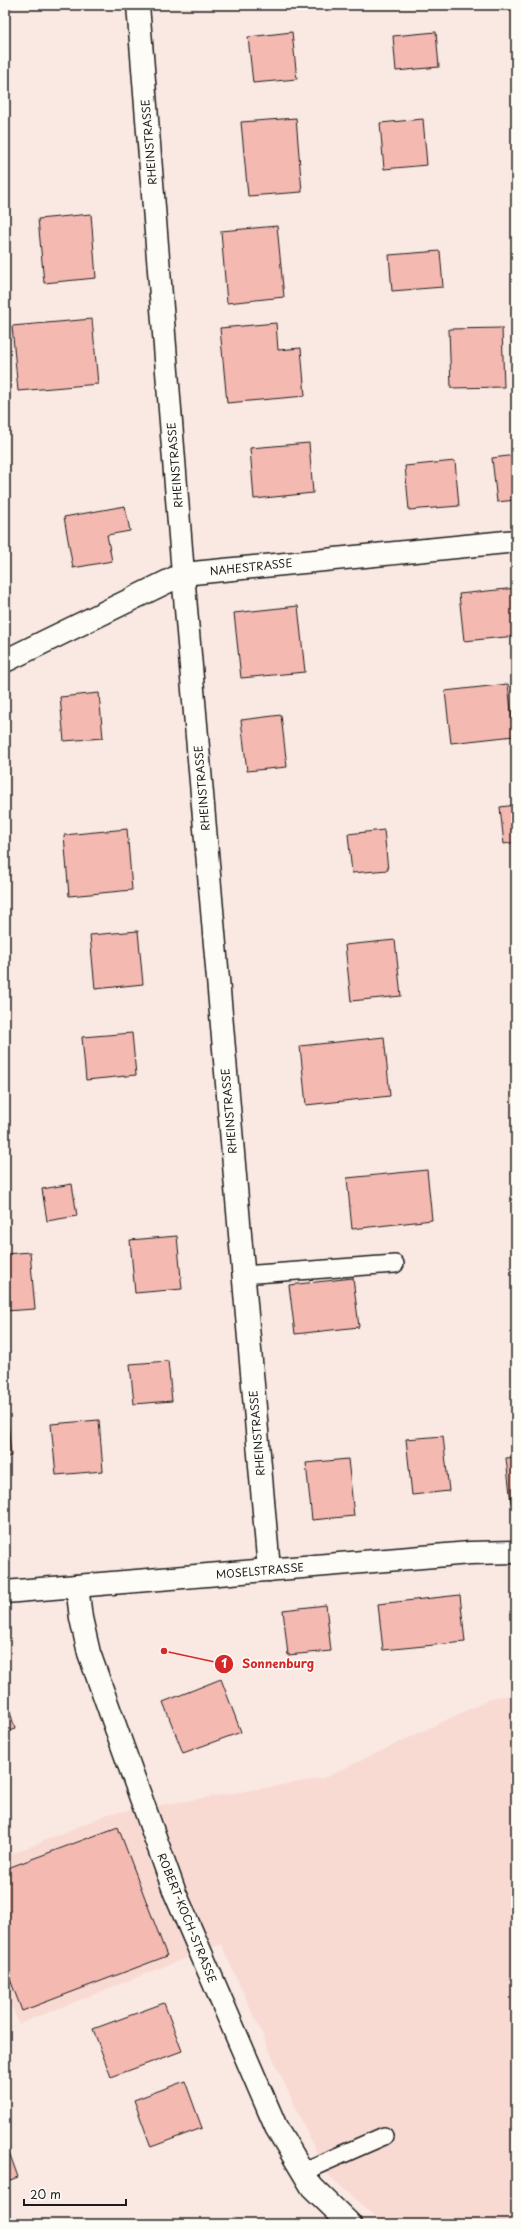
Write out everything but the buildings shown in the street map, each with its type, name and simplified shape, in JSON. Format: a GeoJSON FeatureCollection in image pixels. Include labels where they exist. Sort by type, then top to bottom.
{"type":"FeatureCollection","features":[{"type":"Feature","properties":{"kind":"street","name":"RHEINSTRASSE"},"geometry":{"type":"LineString","coordinates":[[138,5],[183,574],[269,1570]]}},
{"type":"Feature","properties":{"kind":"street","name":"NAHESTRASSE"},"geometry":{"type":"LineString","coordinates":[[5,661],[183,574],[516,541]]}},
{"type":"Feature","properties":{"kind":"street","name":"MOSELSTRASSE"},"geometry":{"type":"LineString","coordinates":[[5,1592],[470,1553],[516,1552]]}},
{"type":"Feature","properties":{"kind":"street","name":"ROBERT-KOCH-STRASSE"},"geometry":{"type":"LineString","coordinates":[[77,1586],[81,1618],[89,1654],[175,1893],[276,2126],[312,2187],[350,2224]]}},
{"type":"Feature","properties":{"kind":"lane"},"geometry":{"type":"LineString","coordinates":[[243,1275],[395,1264]]}},
{"type":"Feature","properties":{"kind":"lane"},"geometry":{"type":"LineString","coordinates":[[302,2172],[384,2136]]}},
{"type":"Feature","properties":{"kind":"shaded area"},"geometry":{"type":"Polygon","coordinates":[[[516,1695],[516,2224],[383,2224],[325,2172],[221,1944],[19,2024],[5,1990],[5,1857],[108,1814],[324,1778],[495,1697],[516,1695]]]}},
{"type":"Feature","properties":{"kind":"place","name":"Sonnenburg"},"geometry":{"type":"Point","coordinates":[164,1651]}}]}
